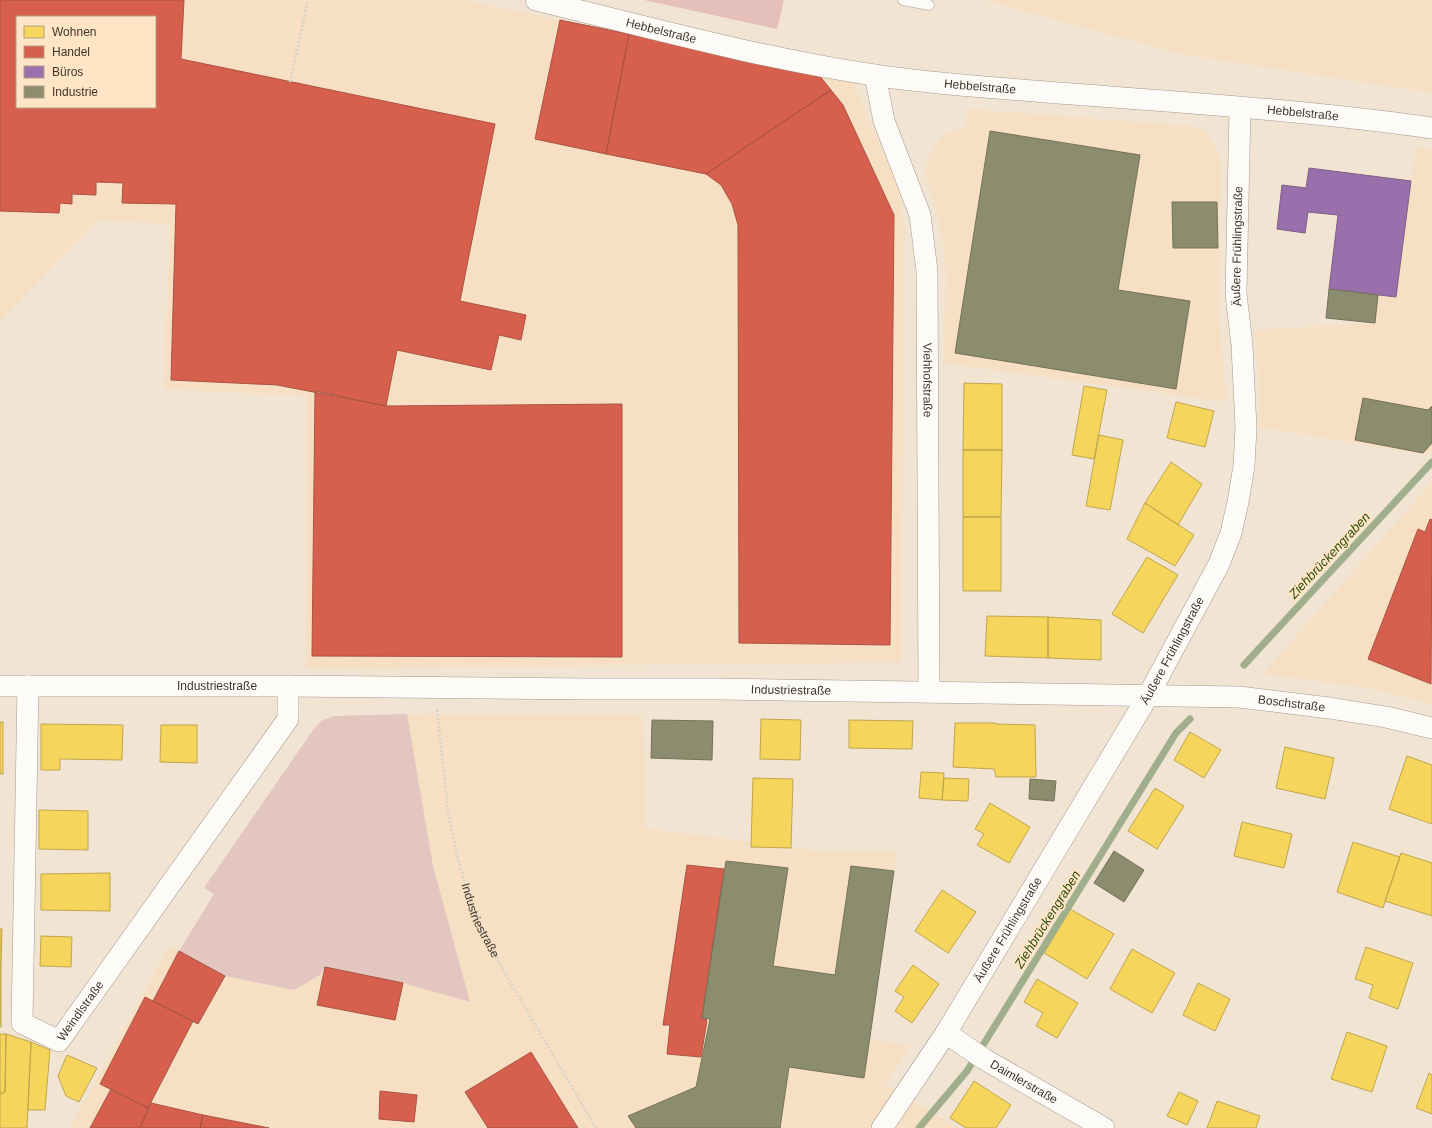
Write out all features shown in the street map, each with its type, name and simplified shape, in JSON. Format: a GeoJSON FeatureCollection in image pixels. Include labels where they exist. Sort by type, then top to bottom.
{"type":"FeatureCollection","features":[{"type":"Feature","properties":{"kind":"street","name":"Hebbelstraße"},"geometry":{"type":"LineString","coordinates":[[536,0],[763,55],[875,76],[935,83],[1240,108],[1432,128]]}},
{"type":"Feature","properties":{"kind":"street","name":"Viehhofstraße"},"geometry":{"type":"LineString","coordinates":[[875,76],[884,121],[920,214],[927,271],[929,692]]}},
{"type":"Feature","properties":{"kind":"street","name":"Äußere Frühlingstraße"},"geometry":{"type":"LineString","coordinates":[[882,1128],[946,1033],[1148,696],[1219,564],[1231,533],[1244,466],[1246,428],[1245,382],[1236,294],[1240,108]]}},
{"type":"Feature","properties":{"kind":"street","name":"Industriestraße"},"geometry":{"type":"LineString","coordinates":[[0,686],[288,686],[718,689],[1148,696]]}},
{"type":"Feature","properties":{"kind":"street","name":"Weindlstraße"},"geometry":{"type":"LineString","coordinates":[[28,686],[22,1023],[59,1041],[288,719],[288,686]]}},
{"type":"Feature","properties":{"kind":"street","name":"Boschstraße"},"geometry":{"type":"LineString","coordinates":[[1148,696],[1239,697],[1329,708],[1386,717],[1432,728]]}},
{"type":"Feature","properties":{"kind":"street","name":"Daimlerstraße"},"geometry":{"type":"LineString","coordinates":[[946,1033],[978,1055],[1104,1128]]}},
{"type":"Feature","properties":{"kind":"lane"},"geometry":{"type":"LineString","coordinates":[[903,0],[929,5]]}},
{"type":"Feature","properties":{"kind":"path"},"geometry":{"type":"LineString","coordinates":[[290,82],[308,0]]}},
{"type":"Feature","properties":{"kind":"path","name":"Industriestraße"},"geometry":{"type":"LineString","coordinates":[[434,687],[448,812],[458,860],[476,919],[507,977],[596,1128]]}},
{"type":"Feature","properties":{"kind":"shaded area"},"geometry":{"type":"Polygon","coordinates":[[[0,0],[463,0],[851,78],[898,187],[905,229],[901,662],[306,669],[307,396],[164,389],[170,224],[97,220],[0,321],[0,0]]]}},
{"type":"Feature","properties":{"kind":"shaded area"},"geometry":{"type":"Polygon","coordinates":[[[644,0],[784,0],[777,29],[644,0]]]}},
{"type":"Feature","properties":{"kind":"shaded area"},"geometry":{"type":"Polygon","coordinates":[[[984,0],[1432,0],[1432,93],[1181,54],[984,0]]]}},
{"type":"Feature","properties":{"kind":"shaded area"},"geometry":{"type":"Polygon","coordinates":[[[968,109],[1189,126],[1203,130],[1213,142],[1221,160],[1218,311],[1227,402],[944,363],[946,275],[942,237],[935,205],[926,177],[927,161],[934,146],[943,136],[954,130],[964,128],[968,109]]]}},
{"type":"Feature","properties":{"kind":"shaded area"},"geometry":{"type":"Polygon","coordinates":[[[1416,147],[1432,150],[1432,449],[1426,455],[1259,427],[1260,386],[1254,330],[1375,323],[1378,295],[1396,297],[1416,147]]]}},
{"type":"Feature","properties":{"kind":"shaded area"},"geometry":{"type":"Polygon","coordinates":[[[1432,482],[1432,704],[1364,687],[1263,674],[1432,482]]]}},
{"type":"Feature","properties":{"kind":"shaded area"},"geometry":{"type":"Polygon","coordinates":[[[407,714],[642,715],[645,768],[644,828],[826,852],[897,851],[870,1039],[910,1046],[885,1084],[958,1128],[70,1128],[169,946],[225,976],[294,990],[320,975],[325,967],[403,983],[470,1002],[433,866],[407,714]]]}},
{"type":"Feature","properties":{"kind":"shaded area"},"geometry":{"type":"Polygon","coordinates":[[[407,714],[433,866],[470,1002],[403,983],[325,967],[320,975],[294,990],[225,976],[179,951],[214,894],[204,888],[313,730],[321,721],[334,716],[407,714]]]}},
{"type":"Feature","properties":{"kind":"building: Wohnen"},"geometry":{"type":"Polygon","coordinates":[[[964,383],[1002,384],[1002,450],[963,450],[964,383]]]}},
{"type":"Feature","properties":{"kind":"building: Wohnen"},"geometry":{"type":"Polygon","coordinates":[[[1084,386],[1107,390],[1094,459],[1072,455],[1084,386]]]}},
{"type":"Feature","properties":{"kind":"building: Wohnen"},"geometry":{"type":"Polygon","coordinates":[[[1176,402],[1214,411],[1205,447],[1167,438],[1176,402]]]}},
{"type":"Feature","properties":{"kind":"building: Wohnen"},"geometry":{"type":"Polygon","coordinates":[[[1099,435],[1123,440],[1110,510],[1086,506],[1099,435]]]}},
{"type":"Feature","properties":{"kind":"building: Wohnen"},"geometry":{"type":"Polygon","coordinates":[[[963,450],[1002,450],[1001,517],[963,517],[963,450]]]}},
{"type":"Feature","properties":{"kind":"building: Wohnen"},"geometry":{"type":"Polygon","coordinates":[[[1171,462],[1202,484],[1178,525],[1145,503],[1171,462]]]}},
{"type":"Feature","properties":{"kind":"building: Wohnen"},"geometry":{"type":"Polygon","coordinates":[[[1145,503],[1194,535],[1175,566],[1127,539],[1145,503]]]}},
{"type":"Feature","properties":{"kind":"building: Wohnen"},"geometry":{"type":"Polygon","coordinates":[[[963,517],[1001,517],[1001,591],[963,591],[963,517]]]}},
{"type":"Feature","properties":{"kind":"building: Wohnen"},"geometry":{"type":"Polygon","coordinates":[[[1147,557],[1178,575],[1143,633],[1112,614],[1147,557]]]}},
{"type":"Feature","properties":{"kind":"building: Wohnen"},"geometry":{"type":"Polygon","coordinates":[[[987,616],[1048,617],[1048,658],[985,656],[987,616]]]}},
{"type":"Feature","properties":{"kind":"building: Wohnen"},"geometry":{"type":"Polygon","coordinates":[[[1048,617],[1101,620],[1101,660],[1048,658],[1048,617]]]}},
{"type":"Feature","properties":{"kind":"building: Wohnen"},"geometry":{"type":"Polygon","coordinates":[[[761,719],[801,720],[800,760],[760,759],[761,719]]]}},
{"type":"Feature","properties":{"kind":"building: Wohnen"},"geometry":{"type":"Polygon","coordinates":[[[849,720],[913,721],[912,749],[849,748],[849,720]]]}},
{"type":"Feature","properties":{"kind":"building: Wohnen"},"geometry":{"type":"Polygon","coordinates":[[[0,722],[3,722],[3,774],[0,774],[0,722]]]}},
{"type":"Feature","properties":{"kind":"building: Wohnen"},"geometry":{"type":"Polygon","coordinates":[[[955,723],[1035,725],[1036,777],[996,777],[994,769],[953,767],[955,723]]]}},
{"type":"Feature","properties":{"kind":"building: Wohnen"},"geometry":{"type":"Polygon","coordinates":[[[41,724],[123,725],[122,760],[60,759],[60,770],[41,770],[41,724]]]}},
{"type":"Feature","properties":{"kind":"building: Wohnen"},"geometry":{"type":"Polygon","coordinates":[[[161,725],[197,725],[197,763],[160,762],[161,725]]]}},
{"type":"Feature","properties":{"kind":"building: Wohnen"},"geometry":{"type":"Polygon","coordinates":[[[1190,732],[1221,750],[1204,778],[1174,760],[1190,732]]]}},
{"type":"Feature","properties":{"kind":"building: Wohnen"},"geometry":{"type":"Polygon","coordinates":[[[1285,747],[1334,758],[1325,799],[1276,788],[1285,747]]]}},
{"type":"Feature","properties":{"kind":"building: Wohnen"},"geometry":{"type":"Polygon","coordinates":[[[1407,756],[1432,765],[1432,824],[1389,809],[1407,756]]]}},
{"type":"Feature","properties":{"kind":"building: Wohnen"},"geometry":{"type":"Polygon","coordinates":[[[921,772],[944,773],[942,800],[919,798],[921,772]]]}},
{"type":"Feature","properties":{"kind":"building: Wohnen"},"geometry":{"type":"Polygon","coordinates":[[[753,778],[793,779],[791,848],[751,847],[753,778]]]}},
{"type":"Feature","properties":{"kind":"building: Wohnen"},"geometry":{"type":"Polygon","coordinates":[[[944,778],[969,779],[968,801],[942,800],[944,778]]]}},
{"type":"Feature","properties":{"kind":"building: Wohnen"},"geometry":{"type":"Polygon","coordinates":[[[1155,788],[1184,806],[1157,849],[1128,831],[1155,788]]]}},
{"type":"Feature","properties":{"kind":"building: Wohnen"},"geometry":{"type":"Polygon","coordinates":[[[990,803],[1030,827],[1009,863],[977,845],[984,834],[975,829],[990,803]]]}},
{"type":"Feature","properties":{"kind":"building: Wohnen"},"geometry":{"type":"Polygon","coordinates":[[[39,810],[88,811],[88,850],[39,849],[39,810]]]}},
{"type":"Feature","properties":{"kind":"building: Wohnen"},"geometry":{"type":"Polygon","coordinates":[[[1242,822],[1292,834],[1284,868],[1234,856],[1242,822]]]}},
{"type":"Feature","properties":{"kind":"building: Wohnen"},"geometry":{"type":"Polygon","coordinates":[[[1353,842],[1400,857],[1383,908],[1337,892],[1353,842]]]}},
{"type":"Feature","properties":{"kind":"building: Wohnen"},"geometry":{"type":"Polygon","coordinates":[[[1401,853],[1432,863],[1432,916],[1385,901],[1401,853]]]}},
{"type":"Feature","properties":{"kind":"building: Wohnen"},"geometry":{"type":"Polygon","coordinates":[[[110,873],[110,911],[41,910],[41,874],[110,873]]]}},
{"type":"Feature","properties":{"kind":"building: Wohnen"},"geometry":{"type":"Polygon","coordinates":[[[942,890],[976,912],[948,953],[915,931],[942,890]]]}},
{"type":"Feature","properties":{"kind":"building: Wohnen"},"geometry":{"type":"Polygon","coordinates":[[[1070,909],[1114,934],[1087,979],[1044,953],[1070,909]]]}},
{"type":"Feature","properties":{"kind":"building: Wohnen"},"geometry":{"type":"Polygon","coordinates":[[[0,929],[2,929],[1,966],[0,966],[0,929]]]}},
{"type":"Feature","properties":{"kind":"building: Wohnen"},"geometry":{"type":"Polygon","coordinates":[[[41,936],[72,937],[71,967],[40,966],[41,936]]]}},
{"type":"Feature","properties":{"kind":"building: Wohnen"},"geometry":{"type":"Polygon","coordinates":[[[1366,947],[1413,963],[1398,1009],[1369,998],[1373,985],[1355,979],[1366,947]]]}},
{"type":"Feature","properties":{"kind":"building: Wohnen"},"geometry":{"type":"Polygon","coordinates":[[[1132,949],[1175,973],[1152,1013],[1110,989],[1132,949]]]}},
{"type":"Feature","properties":{"kind":"building: Wohnen"},"geometry":{"type":"Polygon","coordinates":[[[913,965],[939,984],[912,1023],[895,1011],[904,997],[895,991],[913,965]]]}},
{"type":"Feature","properties":{"kind":"building: Wohnen"},"geometry":{"type":"Polygon","coordinates":[[[1,966],[1,1027],[0,1027],[1,966]]]}},
{"type":"Feature","properties":{"kind":"building: Wohnen"},"geometry":{"type":"Polygon","coordinates":[[[1037,979],[1078,1003],[1057,1038],[1036,1026],[1043,1013],[1024,1002],[1037,979]]]}},
{"type":"Feature","properties":{"kind":"building: Wohnen"},"geometry":{"type":"Polygon","coordinates":[[[1198,983],[1230,999],[1215,1031],[1183,1015],[1198,983]]]}},
{"type":"Feature","properties":{"kind":"building: Wohnen"},"geometry":{"type":"Polygon","coordinates":[[[1347,1032],[1387,1046],[1372,1092],[1331,1079],[1347,1032]]]}},
{"type":"Feature","properties":{"kind":"building: Wohnen"},"geometry":{"type":"Polygon","coordinates":[[[0,1034],[6,1034],[5,1092],[0,1094],[0,1034]]]}},
{"type":"Feature","properties":{"kind":"building: Wohnen"},"geometry":{"type":"Polygon","coordinates":[[[6,1034],[31,1042],[27,1128],[0,1128],[0,1094],[5,1092],[6,1034]]]}},
{"type":"Feature","properties":{"kind":"building: Wohnen"},"geometry":{"type":"Polygon","coordinates":[[[31,1042],[50,1050],[45,1110],[28,1110],[31,1042]]]}},
{"type":"Feature","properties":{"kind":"building: Wohnen"},"geometry":{"type":"Polygon","coordinates":[[[67,1055],[97,1068],[79,1102],[66,1096],[58,1076],[67,1055]]]}},
{"type":"Feature","properties":{"kind":"building: Wohnen"},"geometry":{"type":"Polygon","coordinates":[[[1429,1073],[1432,1075],[1432,1114],[1416,1108],[1429,1073]]]}},
{"type":"Feature","properties":{"kind":"building: Wohnen"},"geometry":{"type":"Polygon","coordinates":[[[974,1081],[1011,1105],[996,1128],[966,1128],[950,1118],[974,1081]]]}},
{"type":"Feature","properties":{"kind":"building: Wohnen"},"geometry":{"type":"Polygon","coordinates":[[[1179,1092],[1198,1101],[1187,1125],[1167,1116],[1179,1092]]]}},
{"type":"Feature","properties":{"kind":"building: Wohnen"},"geometry":{"type":"Polygon","coordinates":[[[1217,1101],[1260,1116],[1256,1128],[1207,1128],[1217,1101]]]}},
{"type":"Feature","properties":{"kind":"building: Handel"},"geometry":{"type":"Polygon","coordinates":[[[0,0],[184,0],[181,59],[495,124],[460,301],[526,315],[521,340],[499,335],[491,370],[397,350],[386,406],[277,385],[171,380],[176,204],[122,203],[123,183],[96,182],[96,195],[72,194],[72,204],[60,203],[59,213],[0,211],[0,0]]]}},
{"type":"Feature","properties":{"kind":"building: Handel"},"geometry":{"type":"Polygon","coordinates":[[[560,20],[629,34],[606,154],[535,139],[560,20]]]}},
{"type":"Feature","properties":{"kind":"building: Handel"},"geometry":{"type":"Polygon","coordinates":[[[629,34],[815,70],[831,90],[706,174],[606,154],[629,34]]]}},
{"type":"Feature","properties":{"kind":"building: Handel"},"geometry":{"type":"Polygon","coordinates":[[[831,90],[843,105],[894,215],[890,645],[739,643],[738,225],[732,204],[721,185],[706,174],[831,90]]]}},
{"type":"Feature","properties":{"kind":"building: Handel"},"geometry":{"type":"Polygon","coordinates":[[[315,391],[386,406],[622,404],[622,657],[312,656],[315,391]]]}},
{"type":"Feature","properties":{"kind":"building: Handel"},"geometry":{"type":"Polygon","coordinates":[[[1430,519],[1432,520],[1431,684],[1368,659],[1418,529],[1425,532],[1430,519]]]}},
{"type":"Feature","properties":{"kind":"building: Handel"},"geometry":{"type":"Polygon","coordinates":[[[687,865],[724,869],[702,1018],[707,1020],[701,1057],[667,1054],[670,1025],[663,1025],[687,865]]]}},
{"type":"Feature","properties":{"kind":"building: Handel"},"geometry":{"type":"Polygon","coordinates":[[[179,951],[225,976],[198,1024],[153,1001],[179,951]]]}},
{"type":"Feature","properties":{"kind":"building: Handel"},"geometry":{"type":"Polygon","coordinates":[[[325,967],[403,983],[395,1020],[317,1005],[325,967]]]}},
{"type":"Feature","properties":{"kind":"building: Handel"},"geometry":{"type":"Polygon","coordinates":[[[145,997],[193,1021],[148,1108],[100,1084],[145,997]]]}},
{"type":"Feature","properties":{"kind":"building: Handel"},"geometry":{"type":"Polygon","coordinates":[[[531,1052],[578,1128],[488,1128],[465,1092],[531,1052]]]}},
{"type":"Feature","properties":{"kind":"building: Handel"},"geometry":{"type":"Polygon","coordinates":[[[111,1089],[148,1108],[140,1128],[90,1128],[111,1089]]]}},
{"type":"Feature","properties":{"kind":"building: Handel"},"geometry":{"type":"Polygon","coordinates":[[[380,1091],[417,1095],[414,1122],[379,1119],[380,1091]]]}},
{"type":"Feature","properties":{"kind":"building: Handel"},"geometry":{"type":"Polygon","coordinates":[[[151,1103],[203,1115],[200,1128],[140,1128],[151,1103]]]}},
{"type":"Feature","properties":{"kind":"building: Handel"},"geometry":{"type":"Polygon","coordinates":[[[203,1115],[269,1128],[200,1128],[203,1115]]]}},
{"type":"Feature","properties":{"kind":"building: Büros"},"geometry":{"type":"Polygon","coordinates":[[[1309,168],[1411,181],[1396,297],[1329,289],[1338,215],[1308,212],[1305,233],[1277,229],[1282,185],[1306,188],[1309,168]]]}},
{"type":"Feature","properties":{"kind":"building: Industrie"},"geometry":{"type":"Polygon","coordinates":[[[990,131],[1140,155],[1118,290],[1190,301],[1176,389],[955,353],[990,131]]]}},
{"type":"Feature","properties":{"kind":"building: Industrie"},"geometry":{"type":"Polygon","coordinates":[[[1172,202],[1217,202],[1218,248],[1173,248],[1172,202]]]}},
{"type":"Feature","properties":{"kind":"building: Industrie"},"geometry":{"type":"Polygon","coordinates":[[[1329,289],[1378,295],[1375,323],[1326,318],[1329,289]]]}},
{"type":"Feature","properties":{"kind":"building: Industrie"},"geometry":{"type":"Polygon","coordinates":[[[1363,398],[1428,410],[1432,406],[1432,443],[1423,453],[1355,440],[1363,398]]]}},
{"type":"Feature","properties":{"kind":"building: Industrie"},"geometry":{"type":"Polygon","coordinates":[[[652,720],[713,721],[712,760],[651,758],[652,720]]]}},
{"type":"Feature","properties":{"kind":"building: Industrie"},"geometry":{"type":"Polygon","coordinates":[[[1030,779],[1056,781],[1054,801],[1029,799],[1030,779]]]}},
{"type":"Feature","properties":{"kind":"building: Industrie"},"geometry":{"type":"Polygon","coordinates":[[[1114,851],[1144,870],[1124,902],[1094,883],[1114,851]]]}},
{"type":"Feature","properties":{"kind":"building: Industrie"},"geometry":{"type":"Polygon","coordinates":[[[726,861],[788,868],[773,966],[835,975],[851,866],[894,871],[864,1078],[789,1067],[780,1128],[636,1128],[628,1116],[696,1087],[710,1019],[702,1018],[726,861]]]}},
{"type":"Feature","properties":{"kind":"waterway","name":"Ziehbrückengraben"},"geometry":{"type":"LineString","coordinates":[[1244,665],[1432,462]]}},
{"type":"Feature","properties":{"kind":"waterway","name":"Ziehbrückengraben"},"geometry":{"type":"LineString","coordinates":[[919,1128],[967,1071],[1176,733],[1190,719]]}}]}
